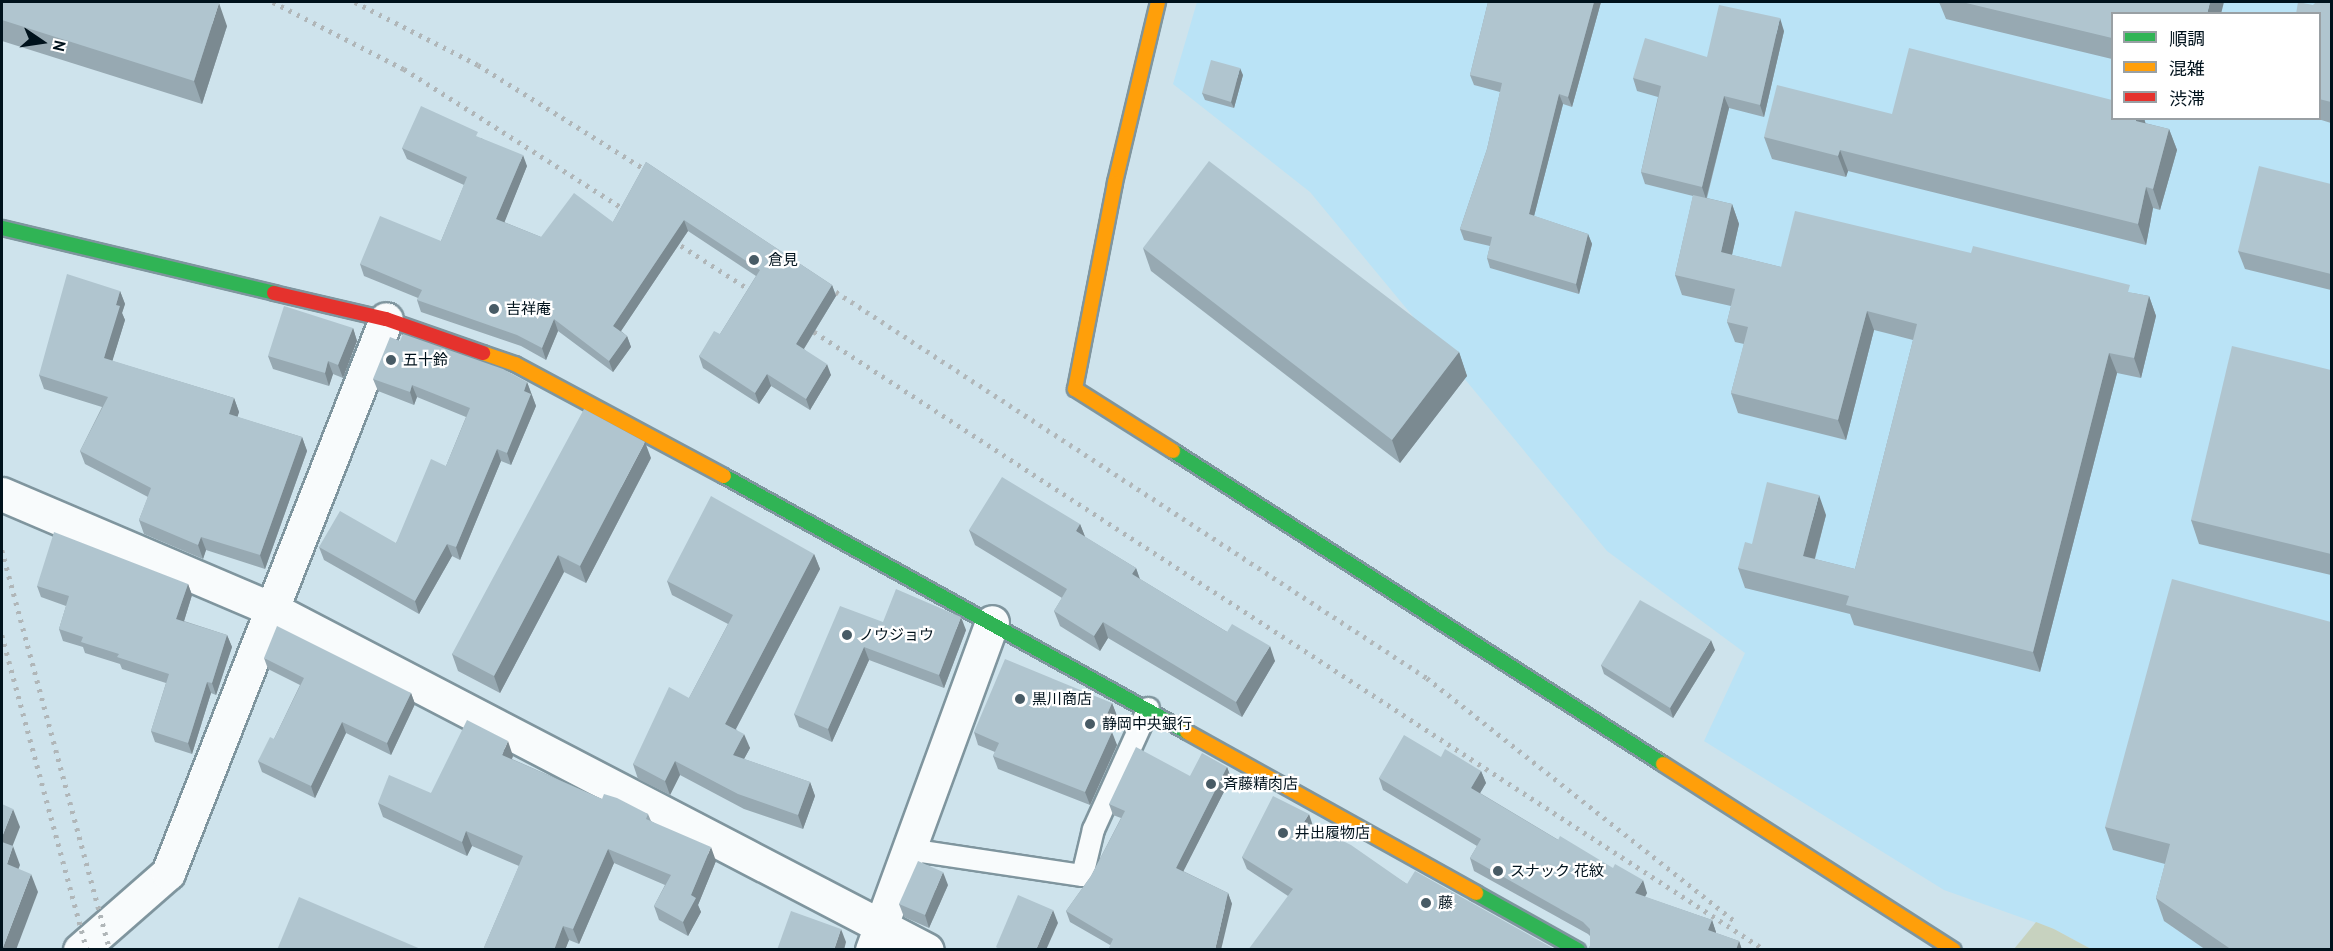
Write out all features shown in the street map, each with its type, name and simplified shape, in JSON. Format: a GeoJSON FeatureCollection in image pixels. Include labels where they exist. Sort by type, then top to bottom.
{"type":"FeatureCollection","features":[{"type":"Feature","properties":{"kind":"street"},"geometry":{"type":"LineString","coordinates":[[1158,2],[1115,183],[1075,389],[1954,950]]}},
{"type":"Feature","properties":{"kind":"street"},"geometry":{"type":"LineString","coordinates":[[2,228],[386,319],[514,364],[673,446],[1148,708],[1578,950]]}},
{"type":"Feature","properties":{"kind":"street"},"geometry":{"type":"LineString","coordinates":[[80,950],[168,873],[386,319]]}},
{"type":"Feature","properties":{"kind":"street"},"geometry":{"type":"LineString","coordinates":[[2,494],[272,609],[876,937],[927,950]]}},
{"type":"Feature","properties":{"kind":"street"},"geometry":{"type":"LineString","coordinates":[[876,937],[992,622]]}},
{"type":"Feature","properties":{"kind":"lane"},"geometry":{"type":"LineString","coordinates":[[908,849],[1082,875],[1093,829],[1148,708]]}},
{"type":"Feature","properties":{"kind":"shaded area"},"geometry":{"type":"Polygon","coordinates":[[[1197,2],[2331,2],[2331,949],[2091,949],[2054,929],[1944,890],[1704,741],[1745,653],[1607,551],[1310,192],[1173,84],[1197,2]]]}},
{"type":"Feature","properties":{"kind":"green space"},"geometry":{"type":"Polygon","coordinates":[[[2036,922],[2054,929],[2091,949],[2014,949],[2036,922]]]}},
{"type":"Feature","properties":{"kind":"building"},"geometry":{"type":"Polygon","coordinates":[[[2,2],[219,3],[194,81],[2,20],[2,2]]]}},
{"type":"Feature","properties":{"kind":"building"},"geometry":{"type":"Polygon","coordinates":[[[1488,2],[1594,2],[1568,97],[1559,94],[1529,214],[1588,234],[1576,284],[1487,258],[1492,237],[1460,229],[1487,149],[1502,83],[1470,75],[1488,2]]]}},
{"type":"Feature","properties":{"kind":"building"},"geometry":{"type":"Polygon","coordinates":[[[1962,2],[2210,2],[2208,12],[2111,12],[2111,38],[1962,2]]]}},
{"type":"Feature","properties":{"kind":"building"},"geometry":{"type":"Polygon","coordinates":[[[2298,2],[2313,5],[2316,2],[2331,2],[2331,102],[2321,100],[2321,12],[2296,12],[2298,2]]]}},
{"type":"Feature","properties":{"kind":"building"},"geometry":{"type":"Polygon","coordinates":[[[1719,5],[1780,18],[1760,105],[1724,96],[1702,187],[1641,172],[1661,86],[1633,78],[1645,38],[1707,57],[1719,5]]]}},
{"type":"Feature","properties":{"kind":"building"},"geometry":{"type":"Polygon","coordinates":[[[1909,48],[2111,100],[2111,120],[2136,120],[2169,129],[2153,189],[2146,187],[2138,224],[1840,150],[1838,156],[1764,137],[1777,85],[1892,114],[1909,48]]]}},
{"type":"Feature","properties":{"kind":"building"},"geometry":{"type":"Polygon","coordinates":[[[1211,60],[1240,68],[1231,102],[1202,93],[1211,60]]]}},
{"type":"Feature","properties":{"kind":"building"},"geometry":{"type":"Polygon","coordinates":[[[421,106],[478,132],[476,136],[523,155],[496,219],[541,237],[574,193],[613,222],[646,162],[832,285],[796,344],[827,364],[806,399],[767,374],[755,393],[699,356],[714,331],[720,334],[760,270],[684,220],[613,326],[627,336],[609,361],[554,319],[542,348],[517,335],[417,300],[422,290],[360,264],[380,216],[441,241],[467,177],[402,148],[421,106]]]}},
{"type":"Feature","properties":{"kind":"building"},"geometry":{"type":"Polygon","coordinates":[[[1209,161],[1459,352],[1392,440],[1143,248],[1209,161]]]}},
{"type":"Feature","properties":{"kind":"building"},"geometry":{"type":"Polygon","coordinates":[[[2259,166],[2331,184],[2331,274],[2238,251],[2259,166]]]}},
{"type":"Feature","properties":{"kind":"building"},"geometry":{"type":"Polygon","coordinates":[[[1693,195],[1732,204],[1721,252],[1781,267],[1795,211],[1971,253],[1973,246],[2130,285],[2128,292],[2149,296],[2134,358],[2109,353],[2033,652],[1846,605],[1849,596],[1738,568],[1745,542],[1752,544],[1767,482],[1819,495],[1803,556],[1855,569],[1917,324],[1867,311],[1838,420],[1731,393],[1748,327],[1727,322],[1735,289],[1675,275],[1693,195]]]}},
{"type":"Feature","properties":{"kind":"building"},"geometry":{"type":"Polygon","coordinates":[[[67,274],[120,291],[116,305],[120,306],[104,358],[234,398],[229,414],[302,437],[260,555],[201,537],[198,545],[139,520],[151,488],[80,451],[108,397],[39,375],[67,274]]]}},
{"type":"Feature","properties":{"kind":"building"},"geometry":{"type":"Polygon","coordinates":[[[284,306],[353,328],[338,365],[328,361],[325,373],[268,356],[284,306]]]}},
{"type":"Feature","properties":{"kind":"building"},"geometry":{"type":"Polygon","coordinates":[[[403,334],[503,369],[527,382],[524,391],[531,394],[507,453],[497,449],[456,547],[447,544],[415,601],[319,547],[340,511],[396,543],[431,459],[446,466],[470,408],[412,385],[410,392],[373,379],[390,337],[400,341],[403,334]]]}},
{"type":"Feature","properties":{"kind":"building"},"geometry":{"type":"Polygon","coordinates":[[[2232,346],[2331,370],[2331,554],[2191,520],[2232,346]]]}},
{"type":"Feature","properties":{"kind":"building"},"geometry":{"type":"Polygon","coordinates":[[[584,409],[645,442],[580,566],[558,555],[494,676],[452,654],[584,409]]]}},
{"type":"Feature","properties":{"kind":"building"},"geometry":{"type":"Polygon","coordinates":[[[1002,477],[1080,524],[1076,531],[1136,568],[1132,574],[1227,632],[1232,624],[1270,646],[1236,702],[1103,622],[1094,636],[1054,611],[1067,589],[969,530],[1002,477]]]}},
{"type":"Feature","properties":{"kind":"building"},"geometry":{"type":"Polygon","coordinates":[[[711,496],[814,554],[725,724],[744,734],[733,755],[810,782],[798,815],[738,794],[675,761],[665,781],[633,764],[669,687],[689,698],[733,615],[667,581],[711,496]]]}},
{"type":"Feature","properties":{"kind":"building"},"geometry":{"type":"Polygon","coordinates":[[[54,532],[188,584],[176,619],[227,635],[212,683],[207,682],[188,743],[151,731],[169,674],[117,657],[119,654],[81,642],[83,637],[59,629],[69,596],[37,586],[54,532]]]}},
{"type":"Feature","properties":{"kind":"building"},"geometry":{"type":"Polygon","coordinates":[[[2172,579],[2331,622],[2331,950],[2232,950],[2156,898],[2170,844],[2105,827],[2172,579]]]}},
{"type":"Feature","properties":{"kind":"building"},"geometry":{"type":"Polygon","coordinates":[[[896,589],[961,617],[939,675],[864,647],[828,729],[794,714],[840,606],[883,622],[896,589]]]}},
{"type":"Feature","properties":{"kind":"building"},"geometry":{"type":"Polygon","coordinates":[[[1640,600],[1711,640],[1670,708],[1601,665],[1640,600]]]}},
{"type":"Feature","properties":{"kind":"building"},"geometry":{"type":"Polygon","coordinates":[[[277,626],[411,693],[387,743],[342,722],[311,786],[258,761],[270,737],[274,739],[304,678],[264,658],[277,626]]]}},
{"type":"Feature","properties":{"kind":"building"},"geometry":{"type":"Polygon","coordinates":[[[1005,659],[1112,703],[1102,726],[1112,732],[1085,792],[993,756],[999,743],[974,732],[1005,659]]]}},
{"type":"Feature","properties":{"kind":"building"},"geometry":{"type":"Polygon","coordinates":[[[467,720],[508,741],[502,755],[602,799],[604,794],[617,798],[648,814],[646,819],[711,847],[691,895],[696,898],[683,922],[654,906],[671,875],[608,849],[573,929],[563,926],[554,950],[483,950],[523,856],[466,831],[462,842],[378,803],[389,775],[431,793],[467,720]]]}},
{"type":"Feature","properties":{"kind":"building"},"geometry":{"type":"Polygon","coordinates":[[[1404,735],[1441,757],[1445,749],[1481,771],[1471,788],[1558,840],[1560,836],[1613,868],[1615,864],[1643,880],[1635,893],[1712,920],[1708,930],[1739,941],[1736,950],[1587,950],[1590,946],[1590,929],[1583,922],[1470,858],[1481,839],[1379,778],[1404,735]]]}},
{"type":"Feature","properties":{"kind":"building"},"geometry":{"type":"Polygon","coordinates":[[[1136,747],[1190,776],[1202,753],[1227,767],[1176,868],[1228,893],[1215,950],[1108,950],[1113,939],[1066,911],[1091,876],[1125,811],[1109,804],[1136,747]]]}},
{"type":"Feature","properties":{"kind":"building"},"geometry":{"type":"Polygon","coordinates":[[[1273,796],[1309,814],[1304,822],[1351,845],[1407,884],[1415,871],[1556,950],[1248,950],[1293,889],[1242,857],[1273,796]]]}},
{"type":"Feature","properties":{"kind":"building"},"geometry":{"type":"Polygon","coordinates":[[[2,804],[13,809],[2,837],[2,804]]]}},
{"type":"Feature","properties":{"kind":"building"},"geometry":{"type":"Polygon","coordinates":[[[2,842],[13,846],[7,864],[31,874],[2,950],[2,842]]]}},
{"type":"Feature","properties":{"kind":"building"},"geometry":{"type":"Polygon","coordinates":[[[918,861],[943,872],[925,915],[899,904],[918,861]]]}},
{"type":"Feature","properties":{"kind":"building"},"geometry":{"type":"Polygon","coordinates":[[[1018,895],[1053,910],[1036,950],[1001,950],[996,947],[1018,895]]]}},
{"type":"Feature","properties":{"kind":"building"},"geometry":{"type":"Polygon","coordinates":[[[299,897],[423,950],[277,950],[299,897]]]}},
{"type":"Feature","properties":{"kind":"building"},"geometry":{"type":"Polygon","coordinates":[[[791,911],[841,929],[834,950],[777,950],[791,911]]]}},
{"type":"Feature","properties":{"kind":"railway"},"geometry":{"type":"LineString","coordinates":[[273,2],[404,69],[635,216]]}},
{"type":"Feature","properties":{"kind":"railway"},"geometry":{"type":"LineString","coordinates":[[355,2],[478,65],[657,177]]}},
{"type":"Feature","properties":{"kind":"railway"},"geometry":{"type":"LineString","coordinates":[[666,236],[761,297]]}},
{"type":"Feature","properties":{"kind":"railway"},"geometry":{"type":"LineString","coordinates":[[821,282],[1427,678],[1735,921]]}},
{"type":"Feature","properties":{"kind":"railway"},"geometry":{"type":"LineString","coordinates":[[799,322],[1765,950]]}},
{"type":"Feature","properties":{"kind":"railway"},"geometry":{"type":"LineString","coordinates":[[2,550],[110,950]]}},
{"type":"Feature","properties":{"kind":"railway"},"geometry":{"type":"LineString","coordinates":[[2,635],[87,950]]}},
{"type":"Feature","properties":{"kind":"traffic: fast"},"geometry":{"type":"LineString","coordinates":[[2,228],[274,293]]}},
{"type":"Feature","properties":{"kind":"traffic: fast"},"geometry":{"type":"LineString","coordinates":[[1173,451],[1663,764]]}},
{"type":"Feature","properties":{"kind":"traffic: fast"},"geometry":{"type":"LineString","coordinates":[[724,476],[1187,732]]}},
{"type":"Feature","properties":{"kind":"traffic: fast"},"geometry":{"type":"LineString","coordinates":[[1476,893],[1578,950]]}},
{"type":"Feature","properties":{"kind":"traffic: slow"},"geometry":{"type":"LineString","coordinates":[[1158,2],[1115,183],[1075,389],[1173,451]]}},
{"type":"Feature","properties":{"kind":"traffic: slow"},"geometry":{"type":"LineString","coordinates":[[483,353],[515,364],[724,476]]}},
{"type":"Feature","properties":{"kind":"traffic: slow"},"geometry":{"type":"LineString","coordinates":[[1187,732],[1476,893]]}},
{"type":"Feature","properties":{"kind":"traffic: slow"},"geometry":{"type":"LineString","coordinates":[[1663,764],[1954,950]]}},
{"type":"Feature","properties":{"kind":"traffic: jam"},"geometry":{"type":"LineString","coordinates":[[274,293],[386,319],[483,353]]}},
{"type":"Feature","properties":{"kind":"place","name":"倉見"},"geometry":{"type":"Point","coordinates":[754,260]}},
{"type":"Feature","properties":{"kind":"place","name":"吉祥庵"},"geometry":{"type":"Point","coordinates":[494,309]}},
{"type":"Feature","properties":{"kind":"place","name":"五十鈴"},"geometry":{"type":"Point","coordinates":[391,360]}},
{"type":"Feature","properties":{"kind":"place","name":"ノウジョウ"},"geometry":{"type":"Point","coordinates":[847,635]}},
{"type":"Feature","properties":{"kind":"place","name":"黒川商店"},"geometry":{"type":"Point","coordinates":[1020,699]}},
{"type":"Feature","properties":{"kind":"place","name":"静岡中央銀行"},"geometry":{"type":"Point","coordinates":[1090,724]}},
{"type":"Feature","properties":{"kind":"place","name":"斉藤精肉店"},"geometry":{"type":"Point","coordinates":[1211,784]}},
{"type":"Feature","properties":{"kind":"place","name":"井出履物店"},"geometry":{"type":"Point","coordinates":[1283,833]}},
{"type":"Feature","properties":{"kind":"place","name":"スナック 花紋"},"geometry":{"type":"Point","coordinates":[1498,871]}},
{"type":"Feature","properties":{"kind":"place","name":"藤"},"geometry":{"type":"Point","coordinates":[1426,903]}}]}
